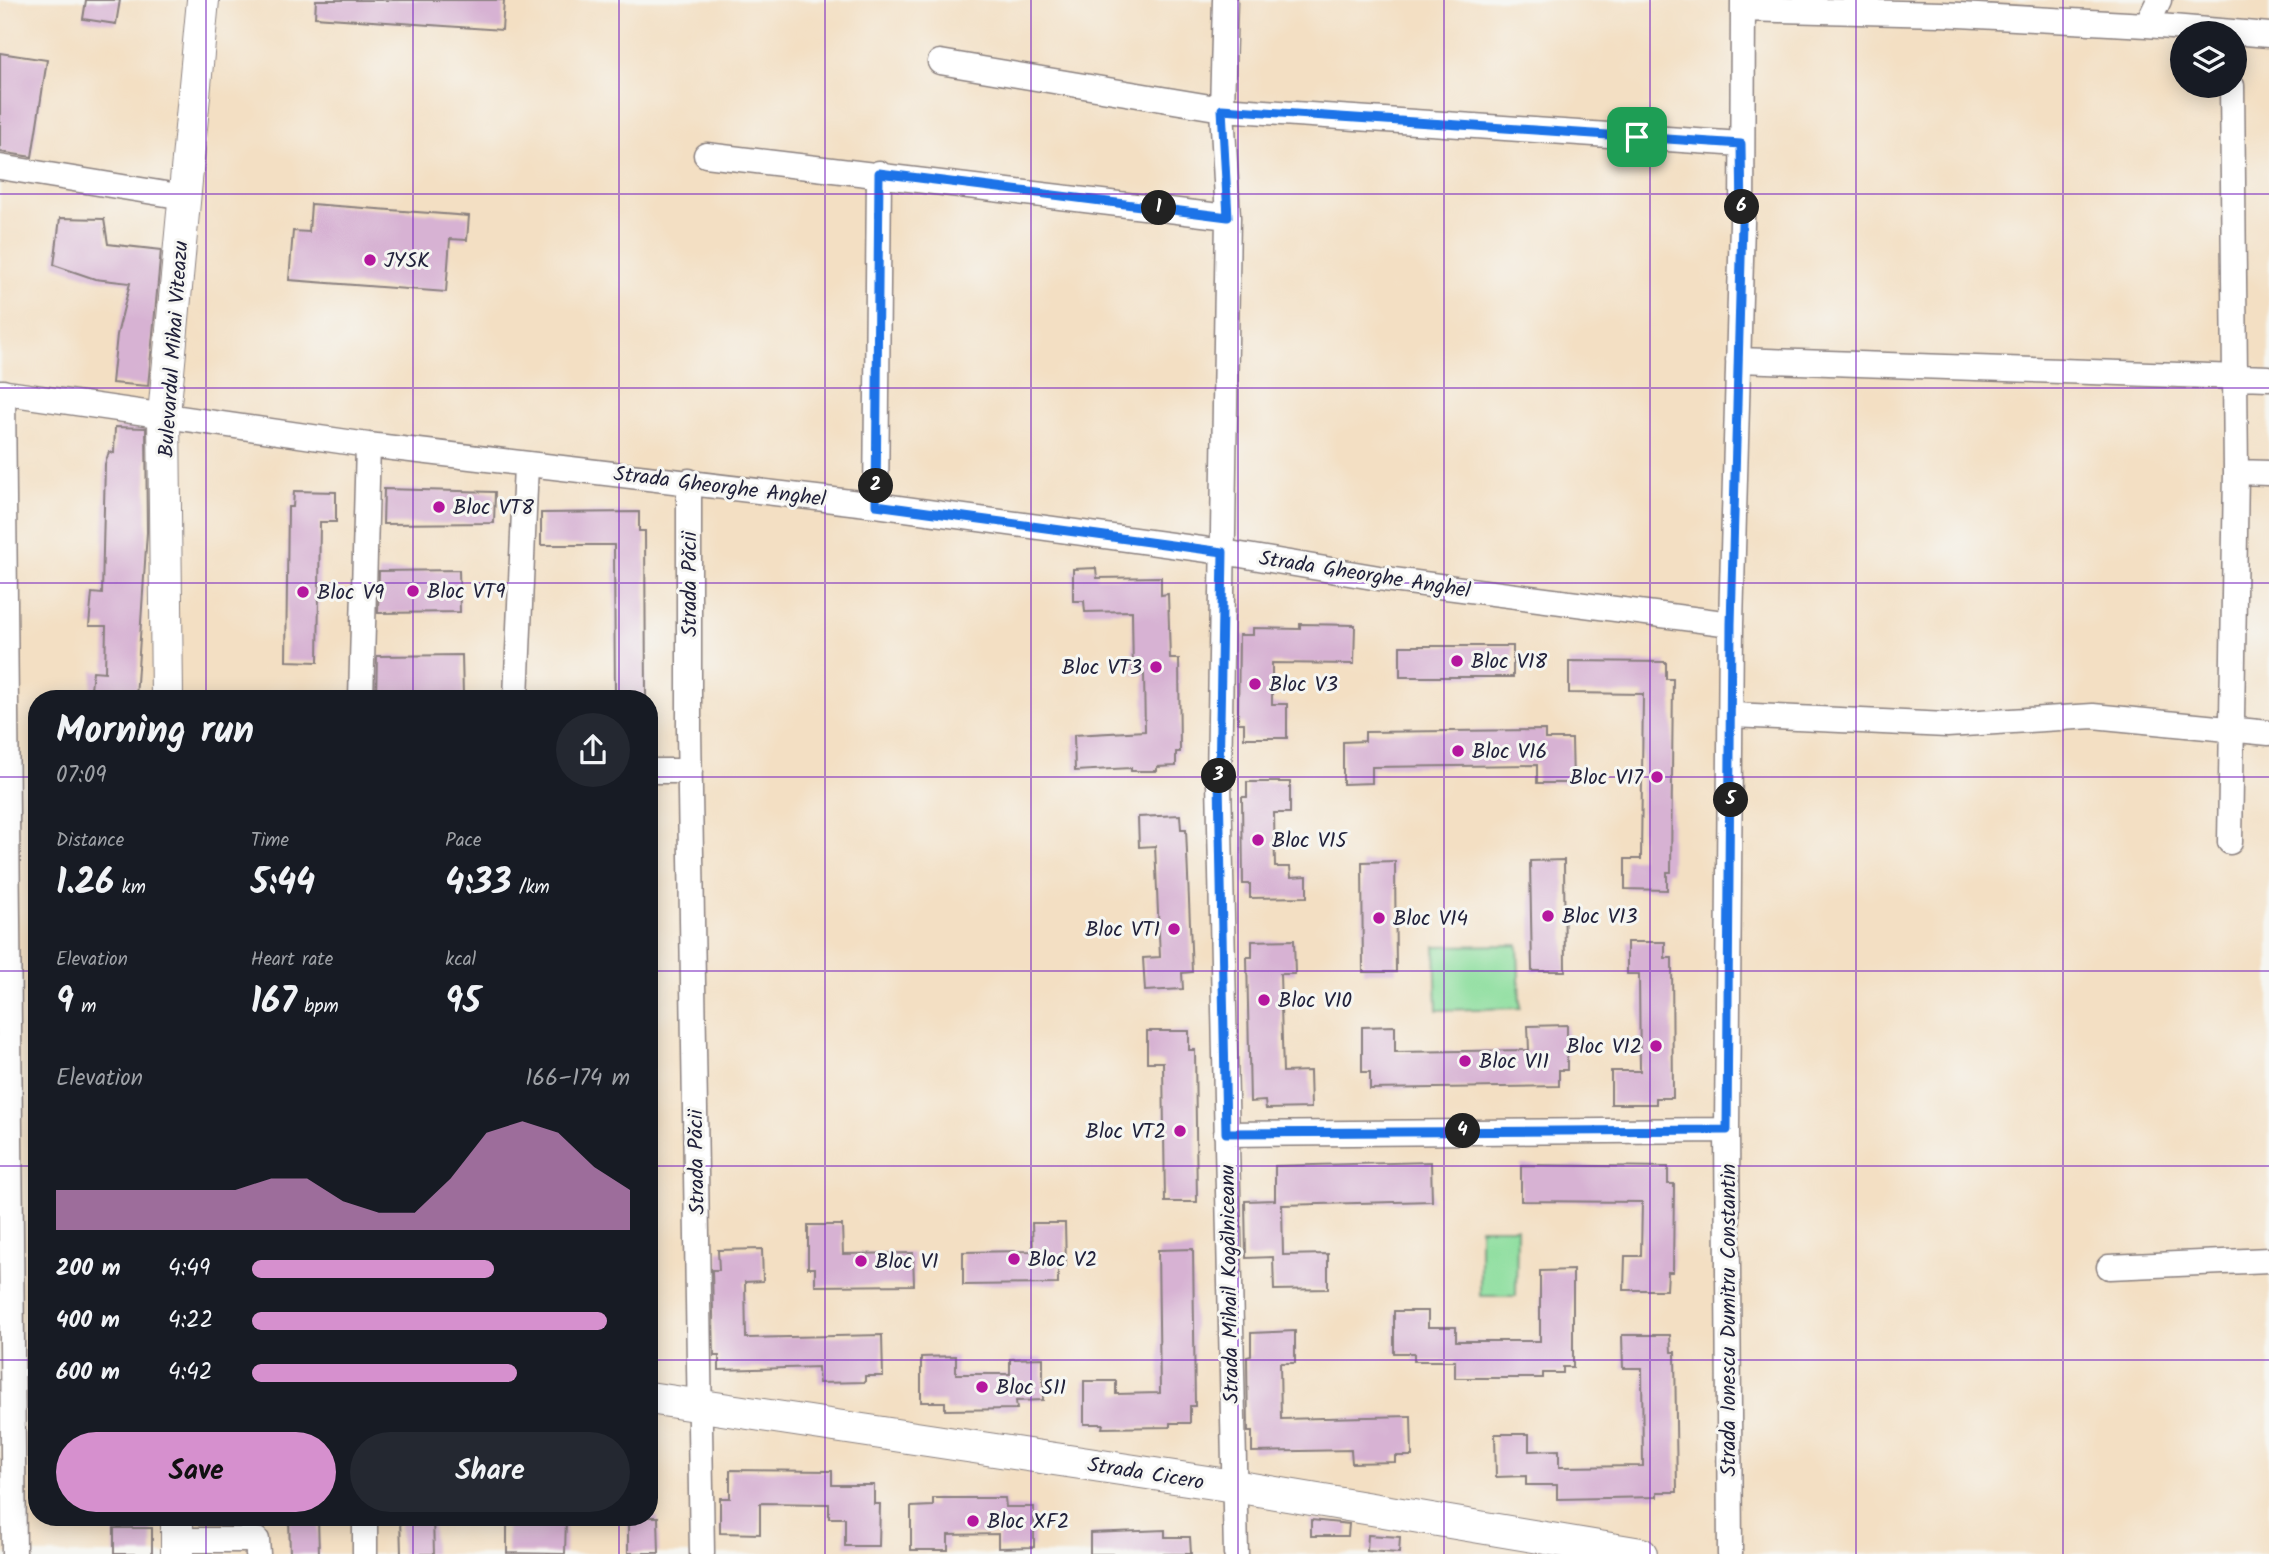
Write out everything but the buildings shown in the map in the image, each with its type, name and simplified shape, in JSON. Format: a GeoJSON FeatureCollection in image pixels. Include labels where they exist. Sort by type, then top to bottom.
{"type":"FeatureCollection","features":[{"type":"Feature","properties":{"kind":"main road","name":"Bulevardul Mihai Viteazu"},"geometry":{"type":"LineString","coordinates":[[167,690],[164,415],[203,0]]}},
{"type":"Feature","properties":{"kind":"main road","name":"Strada Cicero"},"geometry":{"type":"LineString","coordinates":[[658,1399],[1234,1486],[1642,1554]]}},
{"type":"Feature","properties":{"kind":"street","name":"Strada Mihail Kogălniceanu"},"geometry":{"type":"LineString","coordinates":[[1225,0],[1222,109],[1228,217],[1219,781],[1236,1554]]}},
{"type":"Feature","properties":{"kind":"street"},"geometry":{"type":"LineString","coordinates":[[2147,25],[2159,0]]}},
{"type":"Feature","properties":{"kind":"street"},"geometry":{"type":"LineString","coordinates":[[1743,5],[1944,7],[2170,27]]}},
{"type":"Feature","properties":{"kind":"street","name":"Strada Ionescu Dumitru Constantin"},"geometry":{"type":"LineString","coordinates":[[1730,1554],[1727,1130],[1731,624],[1743,5]]}},
{"type":"Feature","properties":{"kind":"street"},"geometry":{"type":"LineString","coordinates":[[2247,34],[2269,35]]}},
{"type":"Feature","properties":{"kind":"street"},"geometry":{"type":"LineString","coordinates":[[940,62],[1222,109],[1741,144]]}},
{"type":"Feature","properties":{"kind":"street"},"geometry":{"type":"LineString","coordinates":[[2230,842],[2236,472],[2232,98]]}},
{"type":"Feature","properties":{"kind":"street"},"geometry":{"type":"LineString","coordinates":[[706,155],[879,173],[1228,217]]}},
{"type":"Feature","properties":{"kind":"street"},"geometry":{"type":"LineString","coordinates":[[0,167],[184,197]]}},
{"type":"Feature","properties":{"kind":"street"},"geometry":{"type":"LineString","coordinates":[[876,505],[879,173]]}},
{"type":"Feature","properties":{"kind":"street"},"geometry":{"type":"LineString","coordinates":[[1738,360],[2269,378]]}},
{"type":"Feature","properties":{"kind":"street"},"geometry":{"type":"LineString","coordinates":[[1,392],[17,1299],[13,1554]]}},
{"type":"Feature","properties":{"kind":"street","name":"Strada Gheorghe Anghel"},"geometry":{"type":"LineString","coordinates":[[1,392],[368,445],[876,505],[1223,552],[1385,579],[1731,624]]}},
{"type":"Feature","properties":{"kind":"street"},"geometry":{"type":"LineString","coordinates":[[361,690],[368,445]]}},
{"type":"Feature","properties":{"kind":"street"},"geometry":{"type":"LineString","coordinates":[[516,690],[526,465]]}},
{"type":"Feature","properties":{"kind":"street"},"geometry":{"type":"LineString","coordinates":[[2236,472],[2269,473]]}},
{"type":"Feature","properties":{"kind":"street","name":"Strada Păcii"},"geometry":{"type":"LineString","coordinates":[[689,481],[690,771],[702,1554]]}},
{"type":"Feature","properties":{"kind":"street"},"geometry":{"type":"LineString","coordinates":[[1732,715],[1948,725],[2093,716],[2269,733]]}},
{"type":"Feature","properties":{"kind":"street"},"geometry":{"type":"LineString","coordinates":[[658,771],[690,771]]}},
{"type":"Feature","properties":{"kind":"street"},"geometry":{"type":"LineString","coordinates":[[1226,1133],[1727,1130]]}},
{"type":"Feature","properties":{"kind":"street"},"geometry":{"type":"LineString","coordinates":[[2109,1267],[2269,1260]]}},
{"type":"Feature","properties":{"kind":"street"},"geometry":{"type":"LineString","coordinates":[[365,1526],[365,1554]]}},
{"type":"Feature","properties":{"kind":"street"},"geometry":{"type":"LineString","coordinates":[[177,1537],[258,1537]]}},
{"type":"Feature","properties":{"kind":"green space"},"geometry":{"type":"Polygon","coordinates":[[[1518,945],[1520,1008],[1437,1010],[1435,946],[1518,945]]]}},
{"type":"Feature","properties":{"kind":"green space"},"geometry":{"type":"Polygon","coordinates":[[[1480,1228],[1517,1228],[1516,1296],[1480,1296],[1480,1228]]]}},
{"type":"Feature","properties":{"kind":"place","name":"JYSK"},"geometry":{"type":"Point","coordinates":[370,260]}},
{"type":"Feature","properties":{"kind":"place","name":"Bloc VT8"},"geometry":{"type":"Point","coordinates":[439,507]}},
{"type":"Feature","properties":{"kind":"place","name":"Bloc VT9"},"geometry":{"type":"Point","coordinates":[413,591]}},
{"type":"Feature","properties":{"kind":"place","name":"Bloc V9"},"geometry":{"type":"Point","coordinates":[303,592]}},
{"type":"Feature","properties":{"kind":"place","name":"Bloc V18"},"geometry":{"type":"Point","coordinates":[1457,661]}},
{"type":"Feature","properties":{"kind":"place","name":"Bloc VT3"},"geometry":{"type":"Point","coordinates":[1156,667]}},
{"type":"Feature","properties":{"kind":"place","name":"Bloc V3"},"geometry":{"type":"Point","coordinates":[1255,684]}},
{"type":"Feature","properties":{"kind":"place","name":"Bloc V16"},"geometry":{"type":"Point","coordinates":[1458,751]}},
{"type":"Feature","properties":{"kind":"place","name":"Bloc V17"},"geometry":{"type":"Point","coordinates":[1657,777]}},
{"type":"Feature","properties":{"kind":"place","name":"Bloc V15"},"geometry":{"type":"Point","coordinates":[1258,840]}},
{"type":"Feature","properties":{"kind":"place","name":"Bloc V13"},"geometry":{"type":"Point","coordinates":[1548,916]}},
{"type":"Feature","properties":{"kind":"place","name":"Bloc V14"},"geometry":{"type":"Point","coordinates":[1379,918]}},
{"type":"Feature","properties":{"kind":"place","name":"Bloc VT1"},"geometry":{"type":"Point","coordinates":[1174,929]}},
{"type":"Feature","properties":{"kind":"place","name":"Bloc V10"},"geometry":{"type":"Point","coordinates":[1264,1000]}},
{"type":"Feature","properties":{"kind":"place","name":"Bloc V12"},"geometry":{"type":"Point","coordinates":[1656,1046]}},
{"type":"Feature","properties":{"kind":"place","name":"Bloc V11"},"geometry":{"type":"Point","coordinates":[1465,1061]}},
{"type":"Feature","properties":{"kind":"place","name":"Bloc VT2"},"geometry":{"type":"Point","coordinates":[1180,1131]}},
{"type":"Feature","properties":{"kind":"place","name":"Bloc V2"},"geometry":{"type":"Point","coordinates":[1014,1259]}},
{"type":"Feature","properties":{"kind":"place","name":"Bloc V1"},"geometry":{"type":"Point","coordinates":[861,1261]}},
{"type":"Feature","properties":{"kind":"place","name":"Bloc S11"},"geometry":{"type":"Point","coordinates":[982,1387]}},
{"type":"Feature","properties":{"kind":"place","name":"Bloc XF2"},"geometry":{"type":"Point","coordinates":[973,1521]}},
{"type":"Feature","properties":{"kind":"route"},"geometry":{"type":"LineString","coordinates":[[1222,109],[1637,137],[1741,144],[1742,223],[1731,624],[1727,1130],[1226,1133],[1219,781],[1223,552],[876,505],[879,173],[1228,217],[1222,109]]}}]}
